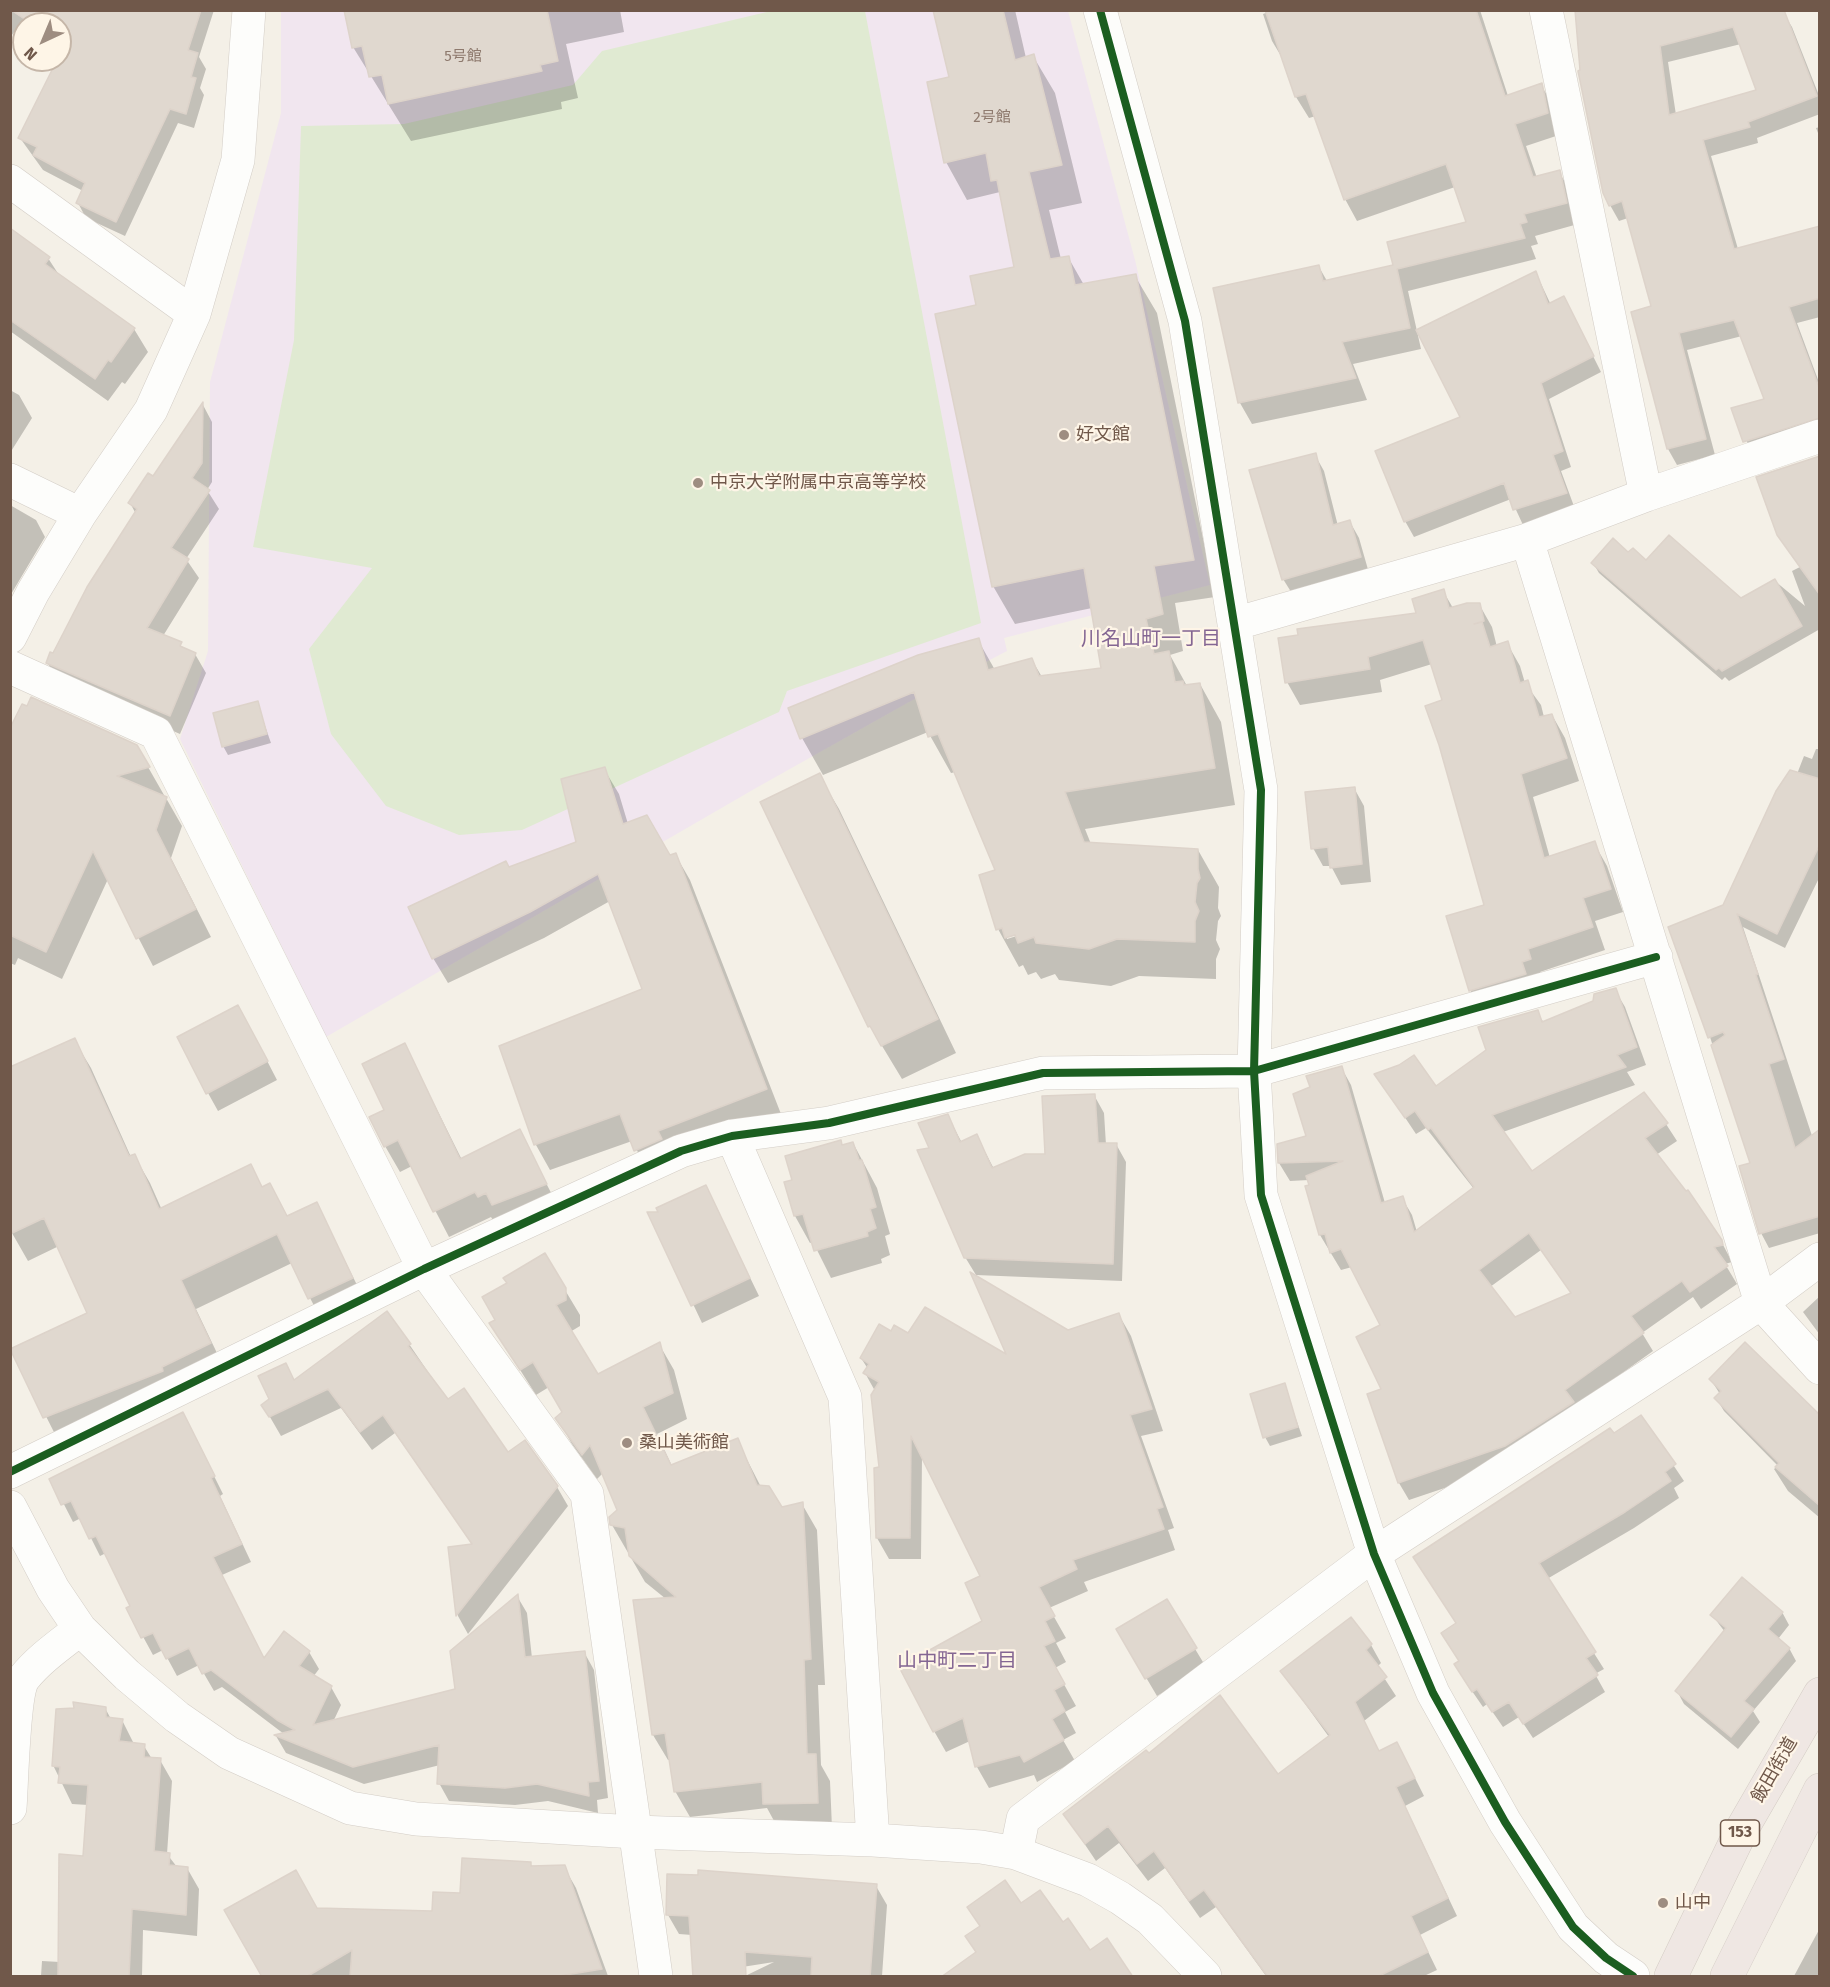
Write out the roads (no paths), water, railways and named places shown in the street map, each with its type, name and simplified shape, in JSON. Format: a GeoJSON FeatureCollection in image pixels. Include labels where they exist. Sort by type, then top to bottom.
{"type":"FeatureCollection","features":[{"type":"Feature","properties":{"kind":"highway","name":"飯田街道"},"geometry":{"type":"LineString","coordinates":[[1671,1977],[1742,1829],[1820,1694]]}},
{"type":"Feature","properties":{"kind":"highway"},"geometry":{"type":"LineString","coordinates":[[1727,1977],[1820,1790]]}},
{"type":"Feature","properties":{"kind":"street"},"geometry":{"type":"LineString","coordinates":[[10,637],[33,592],[80,514],[151,410],[194,314],[238,160],[249,10]]}},
{"type":"Feature","properties":{"kind":"street"},"geometry":{"type":"LineString","coordinates":[[1100,10],[1185,321],[1261,790],[1254,1071],[1261,1195],[1374,1554],[1433,1692],[1530,1863],[1573,1927],[1606,1958],[1633,1977]]}},
{"type":"Feature","properties":{"kind":"street"},"geometry":{"type":"LineString","coordinates":[[1546,10],[1647,495]]}},
{"type":"Feature","properties":{"kind":"street"},"geometry":{"type":"LineString","coordinates":[[14,190],[194,314]]}},
{"type":"Feature","properties":{"kind":"street"},"geometry":{"type":"LineString","coordinates":[[1234,624],[1527,540],[1647,495],[1820,436]]}},
{"type":"Feature","properties":{"kind":"street"},"geometry":{"type":"LineString","coordinates":[[10,480],[80,514]]}},
{"type":"Feature","properties":{"kind":"street"},"geometry":{"type":"LineString","coordinates":[[1527,540],[1761,1304],[1820,1368]]}},
{"type":"Feature","properties":{"kind":"street"},"geometry":{"type":"LineString","coordinates":[[10,667],[156,733],[424,1269],[587,1494],[656,1977]]}},
{"type":"Feature","properties":{"kind":"street"},"geometry":{"type":"LineString","coordinates":[[10,1472],[424,1269],[681,1151],[732,1136],[829,1124],[1043,1073],[1254,1071],[1656,957]]}},
{"type":"Feature","properties":{"kind":"street"},"geometry":{"type":"LineString","coordinates":[[732,1136],[845,1397],[873,1840]]}},
{"type":"Feature","properties":{"kind":"street"},"geometry":{"type":"LineString","coordinates":[[1016,1853],[1023,1819],[1374,1554],[1761,1304],[1820,1259]]}},
{"type":"Feature","properties":{"kind":"street"},"geometry":{"type":"LineString","coordinates":[[10,1507],[53,1589],[80,1629],[127,1675],[177,1717],[228,1753],[350,1808],[416,1819],[635,1832],[873,1840],[981,1847],[1016,1853],[1088,1880],[1120,1898],[1150,1920],[1205,1977]]}},
{"type":"Feature","properties":{"kind":"street"},"geometry":{"type":"LineString","coordinates":[[10,1809],[13,1725],[22,1680],[46,1656],[80,1629]]}},
{"type":"Feature","properties":{"kind":"place","name":"好文館"},"geometry":{"type":"Point","coordinates":[1064,435]}},
{"type":"Feature","properties":{"kind":"place","name":"中京大学附属中京高等学校"},"geometry":{"type":"Point","coordinates":[698,483]}},
{"type":"Feature","properties":{"kind":"place","name":"桑山美術館"},"geometry":{"type":"Point","coordinates":[627,1443]}},
{"type":"Feature","properties":{"kind":"place","name":"山中"},"geometry":{"type":"Point","coordinates":[1663,1903]}},
{"type":"Feature","properties":{"kind":"district","name":"川名山町一丁目"},"geometry":{"type":"Point","coordinates":[1151,639]}},
{"type":"Feature","properties":{"kind":"district","name":"山中町二丁目"},"geometry":{"type":"Point","coordinates":[957,1661]}}]}
